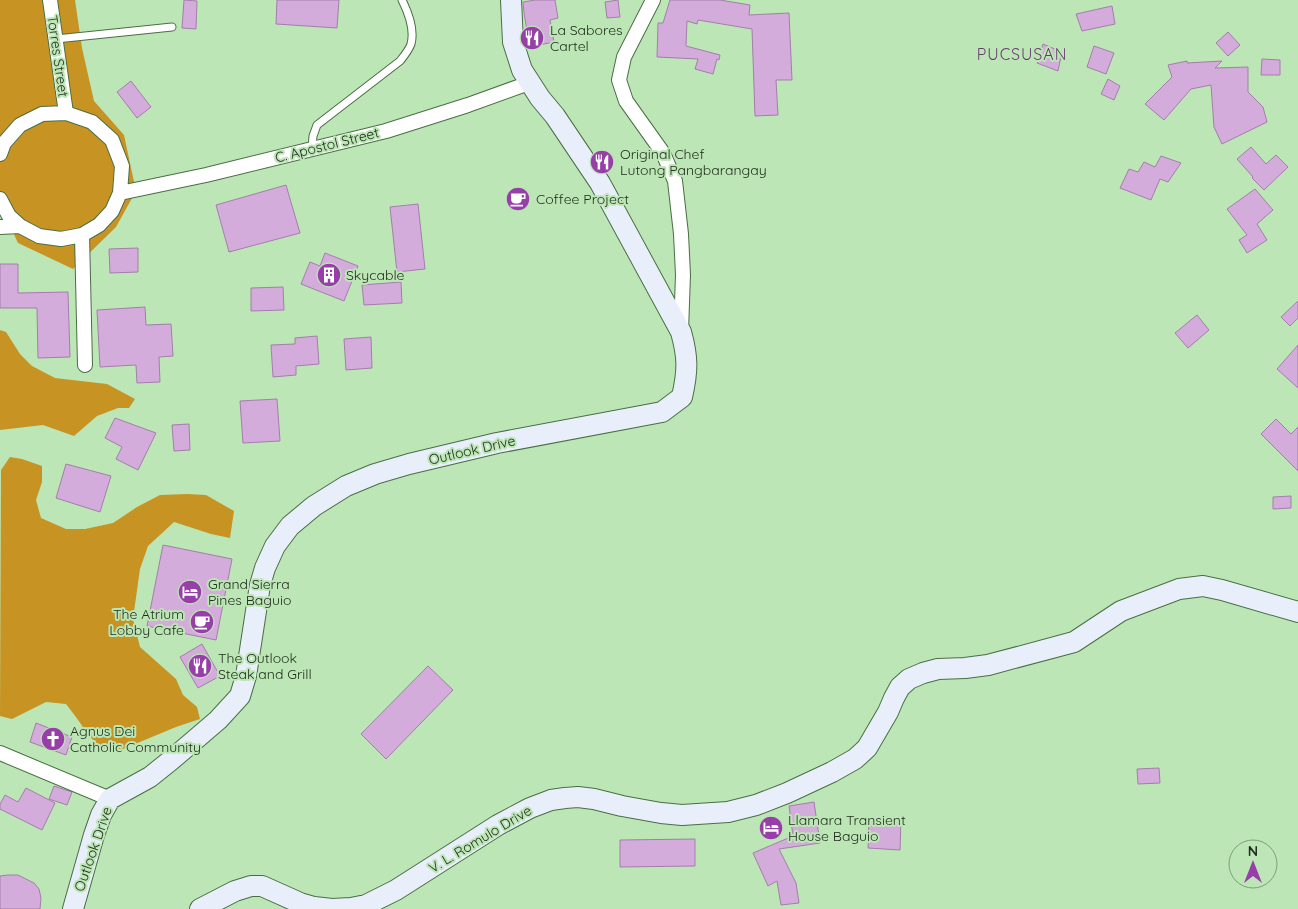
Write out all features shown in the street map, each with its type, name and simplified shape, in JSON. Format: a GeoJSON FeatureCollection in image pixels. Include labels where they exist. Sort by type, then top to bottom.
{"type":"FeatureCollection","features":[{"type":"Feature","properties":{"kind":"street","name":"Torres Street"},"geometry":{"type":"LineString","coordinates":[[50,0],[66,113]]}},
{"type":"Feature","properties":{"kind":"street","name":"Outlook Drive"},"geometry":{"type":"LineString","coordinates":[[73,909],[101,815],[110,799],[150,777],[218,720],[240,696],[246,676],[260,584],[275,546],[290,526],[314,506],[346,486],[375,474],[497,443],[662,412],[682,397],[687,370],[686,351],[681,332],[600,182],[555,116],[529,83],[522,70],[514,42],[511,0]]}},
{"type":"Feature","properties":{"kind":"street"},"geometry":{"type":"LineString","coordinates":[[653,0],[624,57],[619,80],[626,101],[663,153],[674,180],[682,243],[681,332]]}},
{"type":"Feature","properties":{"kind":"street","name":"C. Apostol Street"},"geometry":{"type":"LineString","coordinates":[[120,193],[206,175],[395,128],[529,83]]}},
{"type":"Feature","properties":{"kind":"street"},"geometry":{"type":"LineString","coordinates":[[0,154],[4,143],[20,125],[42,114],[66,113],[92,122],[112,140],[122,166],[120,193],[112,210],[99,225],[82,235],[61,239],[39,236],[20,226],[9,216],[0,199]]}},
{"type":"Feature","properties":{"kind":"street"},"geometry":{"type":"LineString","coordinates":[[0,227],[20,226]]}},
{"type":"Feature","properties":{"kind":"street"},"geometry":{"type":"LineString","coordinates":[[82,235],[85,365]]}},
{"type":"Feature","properties":{"kind":"street","name":"V. L. Romulo Drive"},"geometry":{"type":"LineString","coordinates":[[200,909],[236,890],[251,886],[262,886],[300,903],[314,907],[332,909],[351,908],[366,904],[396,890],[498,825],[530,808],[551,800],[578,797],[660,813],[682,815],[728,812],[756,805],[832,772],[854,759],[867,748],[900,687],[909,679],[938,669],[988,665],[1074,642],[1121,611],[1178,590],[1203,586],[1298,612]]}},
{"type":"Feature","properties":{"kind":"street"},"geometry":{"type":"LineString","coordinates":[[0,753],[110,799]]}},
{"type":"Feature","properties":{"kind":"lane"},"geometry":{"type":"LineString","coordinates":[[312,149],[313,136],[317,126],[400,61],[407,52],[411,43],[411,28],[408,12],[402,0]]}},
{"type":"Feature","properties":{"kind":"lane"},"geometry":{"type":"LineString","coordinates":[[56,39],[172,27]]}},
{"type":"Feature","properties":{"kind":"shaded area"},"geometry":{"type":"Polygon","coordinates":[[[0,0],[75,0],[82,48],[94,101],[124,135],[136,191],[116,227],[73,269],[18,243],[0,204],[0,0]]]}},
{"type":"Feature","properties":{"kind":"shaded area"},"geometry":{"type":"Polygon","coordinates":[[[0,330],[6,332],[20,354],[32,366],[55,378],[107,384],[135,399],[129,408],[118,408],[97,416],[74,436],[43,425],[0,430],[0,330]]]}},
{"type":"Feature","properties":{"kind":"shaded area"},"geometry":{"type":"Polygon","coordinates":[[[10,457],[42,466],[42,482],[36,500],[41,518],[66,529],[85,529],[113,523],[160,495],[206,495],[234,511],[230,538],[174,522],[148,546],[140,569],[133,619],[140,647],[176,679],[183,695],[197,707],[200,719],[123,749],[100,748],[66,704],[46,702],[12,719],[0,716],[1,470],[10,457]]]}},
{"type":"Feature","properties":{"kind":"building"},"geometry":{"type":"Polygon","coordinates":[[[184,0],[197,1],[196,29],[182,28],[184,0]]]}},
{"type":"Feature","properties":{"kind":"building"},"geometry":{"type":"Polygon","coordinates":[[[277,0],[339,0],[337,28],[276,24],[277,0]]]}},
{"type":"Feature","properties":{"kind":"building"},"geometry":{"type":"Polygon","coordinates":[[[555,0],[558,18],[550,20],[554,42],[529,47],[523,2],[555,0]]]}},
{"type":"Feature","properties":{"kind":"building"},"geometry":{"type":"Polygon","coordinates":[[[618,0],[620,17],[607,18],[605,2],[618,0]]]}},
{"type":"Feature","properties":{"kind":"building"},"geometry":{"type":"Polygon","coordinates":[[[670,0],[720,0],[750,5],[749,15],[789,13],[792,80],[776,80],[778,115],[755,116],[752,29],[698,20],[697,24],[687,21],[686,46],[720,55],[713,74],[695,69],[698,59],[657,57],[658,23],[663,23],[670,0]]]}},
{"type":"Feature","properties":{"kind":"building"},"geometry":{"type":"Polygon","coordinates":[[[1112,6],[1115,24],[1082,31],[1076,14],[1112,6]]]}},
{"type":"Feature","properties":{"kind":"building"},"geometry":{"type":"Polygon","coordinates":[[[1228,32],[1240,45],[1228,56],[1216,43],[1228,32]]]}},
{"type":"Feature","properties":{"kind":"building"},"geometry":{"type":"Polygon","coordinates":[[[1043,44],[1062,52],[1058,71],[1037,63],[1043,44]]]}},
{"type":"Feature","properties":{"kind":"building"},"geometry":{"type":"Polygon","coordinates":[[[1094,46],[1114,53],[1106,74],[1087,67],[1094,46]]]}},
{"type":"Feature","properties":{"kind":"building"},"geometry":{"type":"Polygon","coordinates":[[[1262,59],[1280,60],[1280,75],[1261,75],[1262,59]]]}},
{"type":"Feature","properties":{"kind":"building"},"geometry":{"type":"Polygon","coordinates":[[[1187,61],[1187,63],[1222,61],[1215,68],[1248,67],[1248,92],[1263,107],[1267,122],[1222,144],[1214,127],[1211,85],[1191,89],[1164,120],[1145,104],[1172,77],[1168,65],[1187,61]]]}},
{"type":"Feature","properties":{"kind":"building"},"geometry":{"type":"Polygon","coordinates":[[[1108,79],[1120,86],[1114,100],[1101,94],[1108,79]]]}},
{"type":"Feature","properties":{"kind":"building"},"geometry":{"type":"Polygon","coordinates":[[[131,81],[151,107],[137,118],[117,92],[131,81]]]}},
{"type":"Feature","properties":{"kind":"building"},"geometry":{"type":"Polygon","coordinates":[[[1251,147],[1266,164],[1276,155],[1288,167],[1264,190],[1237,159],[1251,147]]]}},
{"type":"Feature","properties":{"kind":"building"},"geometry":{"type":"Polygon","coordinates":[[[1161,156],[1181,163],[1168,182],[1160,179],[1151,200],[1120,188],[1129,169],[1138,172],[1144,162],[1155,167],[1161,156]]]}},
{"type":"Feature","properties":{"kind":"building"},"geometry":{"type":"Polygon","coordinates":[[[286,185],[300,233],[229,252],[216,205],[286,185]]]}},
{"type":"Feature","properties":{"kind":"building"},"geometry":{"type":"Polygon","coordinates":[[[1255,189],[1273,210],[1257,224],[1267,240],[1247,253],[1239,240],[1247,235],[1227,209],[1255,189]]]}},
{"type":"Feature","properties":{"kind":"building"},"geometry":{"type":"Polygon","coordinates":[[[418,204],[425,269],[397,272],[390,207],[418,204]]]}},
{"type":"Feature","properties":{"kind":"building"},"geometry":{"type":"Polygon","coordinates":[[[138,248],[138,272],[110,273],[109,249],[138,248]]]}},
{"type":"Feature","properties":{"kind":"building","name":"Skycable"},"geometry":{"type":"Polygon","coordinates":[[[325,253],[358,266],[344,301],[301,284],[310,262],[320,266],[325,253]]]}},
{"type":"Feature","properties":{"kind":"building"},"geometry":{"type":"Polygon","coordinates":[[[0,264],[18,264],[18,293],[68,292],[70,357],[38,358],[37,308],[0,308],[0,264]]]}},
{"type":"Feature","properties":{"kind":"building"},"geometry":{"type":"Polygon","coordinates":[[[401,282],[402,303],[364,305],[362,285],[401,282]]]}},
{"type":"Feature","properties":{"kind":"building"},"geometry":{"type":"Polygon","coordinates":[[[283,287],[284,310],[251,311],[251,288],[283,287]]]}},
{"type":"Feature","properties":{"kind":"building"},"geometry":{"type":"Polygon","coordinates":[[[1298,301],[1298,318],[1290,326],[1281,317],[1298,301]]]}},
{"type":"Feature","properties":{"kind":"building"},"geometry":{"type":"Polygon","coordinates":[[[145,307],[146,325],[171,324],[173,356],[159,357],[160,382],[137,383],[136,365],[100,367],[97,310],[145,307]]]}},
{"type":"Feature","properties":{"kind":"building"},"geometry":{"type":"Polygon","coordinates":[[[1197,315],[1209,330],[1188,348],[1175,333],[1197,315]]]}},
{"type":"Feature","properties":{"kind":"building"},"geometry":{"type":"Polygon","coordinates":[[[317,336],[319,364],[296,366],[296,375],[273,377],[271,345],[295,344],[295,338],[317,336]]]}},
{"type":"Feature","properties":{"kind":"building"},"geometry":{"type":"Polygon","coordinates":[[[371,337],[372,368],[346,370],[344,339],[371,337]]]}},
{"type":"Feature","properties":{"kind":"building"},"geometry":{"type":"Polygon","coordinates":[[[1298,345],[1298,388],[1277,369],[1298,345]]]}},
{"type":"Feature","properties":{"kind":"building"},"geometry":{"type":"Polygon","coordinates":[[[277,399],[280,441],[243,443],[240,401],[277,399]]]}},
{"type":"Feature","properties":{"kind":"building"},"geometry":{"type":"Polygon","coordinates":[[[115,418],[156,433],[138,470],[116,459],[122,447],[105,438],[115,418]]]}},
{"type":"Feature","properties":{"kind":"building"},"geometry":{"type":"Polygon","coordinates":[[[1276,419],[1291,434],[1298,427],[1298,471],[1261,434],[1276,419]]]}},
{"type":"Feature","properties":{"kind":"building"},"geometry":{"type":"Polygon","coordinates":[[[189,424],[190,450],[174,451],[172,425],[189,424]]]}},
{"type":"Feature","properties":{"kind":"building"},"geometry":{"type":"Polygon","coordinates":[[[66,464],[111,476],[100,512],[56,498],[66,464]]]}},
{"type":"Feature","properties":{"kind":"building"},"geometry":{"type":"Polygon","coordinates":[[[1291,496],[1291,508],[1273,509],[1273,497],[1291,496]]]}},
{"type":"Feature","properties":{"kind":"building","name":"Grand Sierra Pines Baguio"},"geometry":{"type":"Polygon","coordinates":[[[163,545],[232,559],[216,640],[147,626],[163,545]]]}},
{"type":"Feature","properties":{"kind":"building","name":"The Outlook Steak and Grill"},"geometry":{"type":"Polygon","coordinates":[[[202,644],[220,676],[198,688],[180,657],[202,644]]]}},
{"type":"Feature","properties":{"kind":"building"},"geometry":{"type":"Polygon","coordinates":[[[428,666],[453,690],[386,759],[361,734],[428,666]]]}},
{"type":"Feature","properties":{"kind":"building"},"geometry":{"type":"Polygon","coordinates":[[[36,723],[72,737],[66,755],[30,742],[36,723]]]}},
{"type":"Feature","properties":{"kind":"building"},"geometry":{"type":"Polygon","coordinates":[[[1159,768],[1160,783],[1138,784],[1137,769],[1159,768]]]}},
{"type":"Feature","properties":{"kind":"building"},"geometry":{"type":"Polygon","coordinates":[[[54,786],[72,792],[67,805],[49,799],[54,786]]]}},
{"type":"Feature","properties":{"kind":"building"},"geometry":{"type":"Polygon","coordinates":[[[26,788],[55,803],[42,830],[0,809],[0,804],[5,795],[18,802],[26,788]]]}},
{"type":"Feature","properties":{"kind":"building"},"geometry":{"type":"Polygon","coordinates":[[[814,802],[820,843],[779,849],[796,883],[799,903],[781,905],[777,881],[768,886],[753,853],[793,836],[789,806],[814,802]]]}},
{"type":"Feature","properties":{"kind":"building"},"geometry":{"type":"Polygon","coordinates":[[[869,818],[901,819],[900,850],[868,848],[869,818]]]}},
{"type":"Feature","properties":{"kind":"building"},"geometry":{"type":"Polygon","coordinates":[[[695,839],[695,866],[620,867],[620,840],[695,839]]]}},
{"type":"Feature","properties":{"kind":"building"},"geometry":{"type":"Polygon","coordinates":[[[18,875],[34,883],[39,889],[41,898],[40,909],[0,909],[0,876],[18,875]]]}},
{"type":"Feature","properties":{"kind":"place","name":"La Sabores Cartel"},"geometry":{"type":"Point","coordinates":[532,38]}},
{"type":"Feature","properties":{"kind":"place","name":"Original Chef Lutong Pangbarangay"},"geometry":{"type":"Point","coordinates":[602,162]}},
{"type":"Feature","properties":{"kind":"place","name":"Coffee Project"},"geometry":{"type":"Point","coordinates":[518,199]}},
{"type":"Feature","properties":{"kind":"place","name":"Skycable"},"geometry":{"type":"Point","coordinates":[329,275]}},
{"type":"Feature","properties":{"kind":"place","name":"Grand Sierra Pines Baguio"},"geometry":{"type":"Point","coordinates":[190,592]}},
{"type":"Feature","properties":{"kind":"place","name":"The Atrium Lobby Cafe"},"geometry":{"type":"Point","coordinates":[202,622]}},
{"type":"Feature","properties":{"kind":"place","name":"The Outlook Steak and Grill"},"geometry":{"type":"Point","coordinates":[200,666]}},
{"type":"Feature","properties":{"kind":"place","name":"Agnus Dei Catholic Community"},"geometry":{"type":"Point","coordinates":[53,739]}},
{"type":"Feature","properties":{"kind":"place","name":"Llamara Transient House Baguio"},"geometry":{"type":"Point","coordinates":[771,828]}},
{"type":"Feature","properties":{"kind":"district","name":"PUCSUSAN"},"geometry":{"type":"Point","coordinates":[1022,54]}}]}
